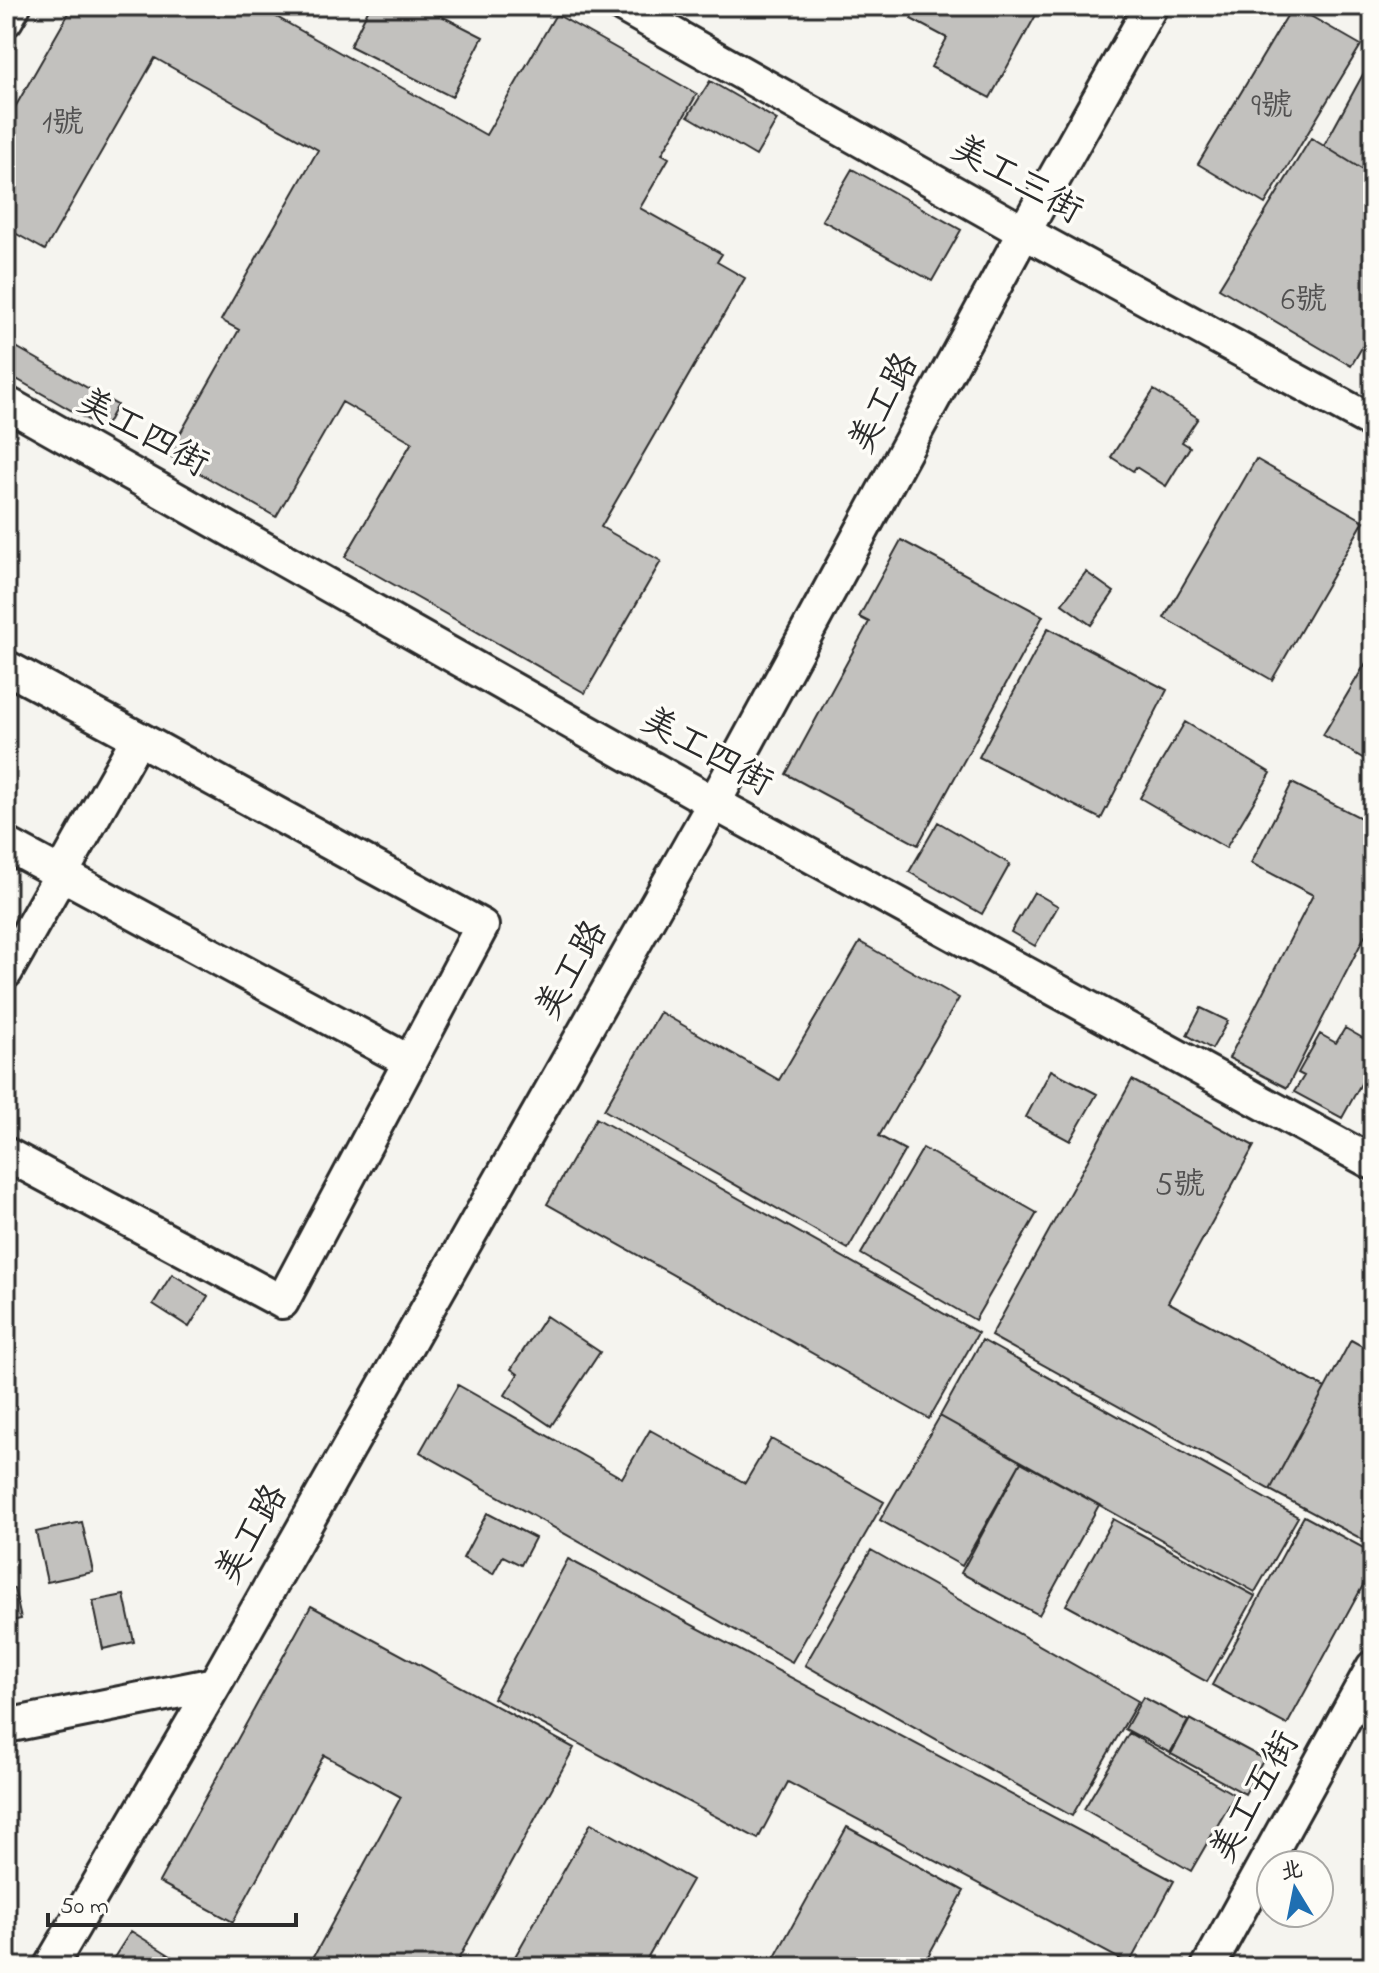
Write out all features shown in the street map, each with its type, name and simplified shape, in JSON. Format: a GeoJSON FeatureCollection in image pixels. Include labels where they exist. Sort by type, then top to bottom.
{"type":"FeatureCollection","features":[{"type":"Feature","properties":{"kind":"street"},"geometry":{"type":"LineString","coordinates":[[6,20],[14,6]]}},
{"type":"Feature","properties":{"kind":"street","name":"美工三街"},"geometry":{"type":"LineString","coordinates":[[623,6],[1024,232],[1373,422]]}},
{"type":"Feature","properties":{"kind":"street","name":"美工路"},"geometry":{"type":"LineString","coordinates":[[50,1967],[215,1684],[714,803],[1024,232],[1151,6]]}},
{"type":"Feature","properties":{"kind":"street","name":"美工四街"},"geometry":{"type":"LineString","coordinates":[[6,403],[714,803],[1373,1163]]}},
{"type":"Feature","properties":{"kind":"street"},"geometry":{"type":"LineString","coordinates":[[6,667],[482,926],[282,1302],[6,1154]]}},
{"type":"Feature","properties":{"kind":"street"},"geometry":{"type":"LineString","coordinates":[[6,972],[138,738]]}},
{"type":"Feature","properties":{"kind":"street"},"geometry":{"type":"LineString","coordinates":[[6,844],[410,1062]]}},
{"type":"Feature","properties":{"kind":"street","name":"美工五街"},"geometry":{"type":"LineString","coordinates":[[1208,1967],[1373,1667]]}},
{"type":"Feature","properties":{"kind":"street"},"geometry":{"type":"LineString","coordinates":[[6,1726],[215,1684]]}},
{"type":"Feature","properties":{"kind":"building"},"geometry":{"type":"Polygon","coordinates":[[[73,6],[257,6],[486,135],[556,14],[697,94],[662,154],[669,158],[640,208],[722,254],[717,262],[745,278],[601,527],[661,561],[585,693],[345,557],[412,442],[342,402],[276,517],[168,455],[239,330],[221,320],[318,150],[155,58],[45,250],[6,228],[6,123],[73,6]]]}},
{"type":"Feature","properties":{"kind":"building"},"geometry":{"type":"Polygon","coordinates":[[[370,6],[422,6],[483,37],[452,97],[350,46],[370,6]]]}},
{"type":"Feature","properties":{"kind":"building"},"geometry":{"type":"Polygon","coordinates":[[[918,6],[1041,6],[990,98],[931,67],[947,38],[911,19],[918,6]]]}},
{"type":"Feature","properties":{"kind":"building"},"geometry":{"type":"Polygon","coordinates":[[[1293,6],[1361,45],[1265,204],[1198,164],[1293,6]]]}},
{"type":"Feature","properties":{"kind":"building"},"geometry":{"type":"Polygon","coordinates":[[[1373,56],[1373,176],[1324,146],[1373,56]]]}},
{"type":"Feature","properties":{"kind":"building"},"geometry":{"type":"Polygon","coordinates":[[[710,81],[777,120],[756,156],[688,116],[710,81]]]}},
{"type":"Feature","properties":{"kind":"building"},"geometry":{"type":"Polygon","coordinates":[[[1311,138],[1373,176],[1373,329],[1351,366],[1219,288],[1311,138]]]}},
{"type":"Feature","properties":{"kind":"building"},"geometry":{"type":"Polygon","coordinates":[[[852,169],[961,230],[932,281],[822,220],[852,169]]]}},
{"type":"Feature","properties":{"kind":"building"},"geometry":{"type":"Polygon","coordinates":[[[11,344],[117,405],[104,429],[6,373],[6,352],[11,344]]]}},
{"type":"Feature","properties":{"kind":"building"},"geometry":{"type":"Polygon","coordinates":[[[1154,390],[1198,418],[1182,442],[1190,447],[1166,486],[1136,467],[1133,471],[1111,457],[1154,390]]]}},
{"type":"Feature","properties":{"kind":"building"},"geometry":{"type":"Polygon","coordinates":[[[1256,459],[1364,521],[1272,680],[1164,618],[1256,459]]]}},
{"type":"Feature","properties":{"kind":"building"},"geometry":{"type":"Polygon","coordinates":[[[901,540],[1043,616],[918,845],[786,774],[869,622],[859,617],[901,540]]]}},
{"type":"Feature","properties":{"kind":"building"},"geometry":{"type":"Polygon","coordinates":[[[1086,572],[1114,592],[1091,625],[1062,604],[1086,572]]]}},
{"type":"Feature","properties":{"kind":"building"},"geometry":{"type":"Polygon","coordinates":[[[1048,628],[1167,690],[1101,819],[979,757],[1048,628]]]}},
{"type":"Feature","properties":{"kind":"building"},"geometry":{"type":"Polygon","coordinates":[[[1373,651],[1373,764],[1323,735],[1373,651]]]}},
{"type":"Feature","properties":{"kind":"building"},"geometry":{"type":"Polygon","coordinates":[[[1185,722],[1271,773],[1226,848],[1140,798],[1185,722]]]}},
{"type":"Feature","properties":{"kind":"building"},"geometry":{"type":"Polygon","coordinates":[[[1292,783],[1373,824],[1373,920],[1287,1088],[1229,1058],[1313,895],[1251,863],[1292,783]]]}},
{"type":"Feature","properties":{"kind":"building"},"geometry":{"type":"Polygon","coordinates":[[[938,822],[1010,864],[982,914],[909,872],[938,822]]]}},
{"type":"Feature","properties":{"kind":"building"},"geometry":{"type":"Polygon","coordinates":[[[1034,892],[1058,906],[1035,946],[1011,932],[1034,892]]]}},
{"type":"Feature","properties":{"kind":"building"},"geometry":{"type":"Polygon","coordinates":[[[860,942],[959,998],[879,1136],[905,1150],[848,1249],[604,1110],[660,1012],[779,1080],[860,942]]]}},
{"type":"Feature","properties":{"kind":"building"},"geometry":{"type":"Polygon","coordinates":[[[1201,1008],[1228,1021],[1212,1049],[1187,1035],[1201,1008]]]}},
{"type":"Feature","properties":{"kind":"building"},"geometry":{"type":"Polygon","coordinates":[[[1345,1028],[1373,1044],[1373,1062],[1342,1118],[1294,1092],[1304,1076],[1298,1073],[1320,1034],[1336,1043],[1345,1028]]]}},
{"type":"Feature","properties":{"kind":"building"},"geometry":{"type":"Polygon","coordinates":[[[1051,1070],[1097,1094],[1070,1141],[1026,1117],[1051,1070]]]}},
{"type":"Feature","properties":{"kind":"building"},"geometry":{"type":"Polygon","coordinates":[[[1132,1080],[1254,1146],[1168,1302],[1325,1388],[1270,1490],[991,1336],[1132,1080]]]}},
{"type":"Feature","properties":{"kind":"building"},"geometry":{"type":"Polygon","coordinates":[[[596,1118],[978,1333],[929,1419],[547,1204],[596,1118]]]}},
{"type":"Feature","properties":{"kind":"building"},"geometry":{"type":"Polygon","coordinates":[[[923,1148],[1037,1213],[975,1320],[861,1254],[923,1148]]]}},
{"type":"Feature","properties":{"kind":"building"},"geometry":{"type":"Polygon","coordinates":[[[172,1274],[208,1296],[189,1327],[153,1304],[172,1274]]]}},
{"type":"Feature","properties":{"kind":"building"},"geometry":{"type":"Polygon","coordinates":[[[546,1316],[600,1352],[551,1426],[505,1395],[518,1374],[511,1369],[546,1316]]]}},
{"type":"Feature","properties":{"kind":"building"},"geometry":{"type":"Polygon","coordinates":[[[982,1340],[1298,1517],[1255,1592],[940,1416],[982,1340]]]}},
{"type":"Feature","properties":{"kind":"building"},"geometry":{"type":"Polygon","coordinates":[[[1351,1340],[1373,1352],[1373,1545],[1270,1490],[1351,1340]]]}},
{"type":"Feature","properties":{"kind":"building"},"geometry":{"type":"Polygon","coordinates":[[[458,1385],[622,1478],[650,1430],[745,1483],[771,1439],[884,1502],[792,1662],[420,1452],[458,1385]]]}},
{"type":"Feature","properties":{"kind":"building"},"geometry":{"type":"Polygon","coordinates":[[[940,1416],[1021,1462],[962,1566],[880,1520],[940,1416]]]}},
{"type":"Feature","properties":{"kind":"building"},"geometry":{"type":"Polygon","coordinates":[[[1021,1462],[1099,1505],[1039,1615],[961,1573],[1021,1462]]]}},
{"type":"Feature","properties":{"kind":"building"},"geometry":{"type":"Polygon","coordinates":[[[487,1513],[535,1538],[521,1565],[503,1556],[493,1574],[463,1558],[487,1513]]]}},
{"type":"Feature","properties":{"kind":"building"},"geometry":{"type":"Polygon","coordinates":[[[1304,1516],[1373,1553],[1373,1567],[1287,1725],[1212,1685],[1304,1516]]]}},
{"type":"Feature","properties":{"kind":"building"},"geometry":{"type":"Polygon","coordinates":[[[1113,1519],[1255,1596],[1207,1682],[1066,1605],[1113,1519]]]}},
{"type":"Feature","properties":{"kind":"building"},"geometry":{"type":"Polygon","coordinates":[[[82,1522],[93,1572],[47,1582],[36,1532],[82,1522]]]}},
{"type":"Feature","properties":{"kind":"building"},"geometry":{"type":"Polygon","coordinates":[[[871,1550],[1138,1701],[1072,1816],[805,1665],[871,1550]]]}},
{"type":"Feature","properties":{"kind":"building"},"geometry":{"type":"Polygon","coordinates":[[[568,1559],[1174,1881],[1129,1964],[788,1782],[758,1839],[493,1698],[568,1559]]]}},
{"type":"Feature","properties":{"kind":"building"},"geometry":{"type":"Polygon","coordinates":[[[14,1588],[21,1619],[6,1622],[6,1589],[14,1588]]]}},
{"type":"Feature","properties":{"kind":"building"},"geometry":{"type":"Polygon","coordinates":[[[124,1595],[134,1642],[103,1649],[93,1601],[124,1595]]]}},
{"type":"Feature","properties":{"kind":"building"},"geometry":{"type":"Polygon","coordinates":[[[311,1606],[574,1748],[454,1967],[308,1967],[401,1797],[324,1755],[233,1922],[159,1882],[311,1606]]]}},
{"type":"Feature","properties":{"kind":"building"},"geometry":{"type":"Polygon","coordinates":[[[1143,1697],[1188,1721],[1170,1753],[1125,1729],[1143,1697]]]}},
{"type":"Feature","properties":{"kind":"building"},"geometry":{"type":"Polygon","coordinates":[[[1190,1719],[1264,1759],[1245,1794],[1171,1754],[1190,1719]]]}},
{"type":"Feature","properties":{"kind":"building"},"geometry":{"type":"Polygon","coordinates":[[[1129,1733],[1235,1795],[1191,1871],[1084,1809],[1129,1733]]]}},
{"type":"Feature","properties":{"kind":"building"},"geometry":{"type":"Polygon","coordinates":[[[591,1823],[692,1880],[642,1967],[509,1967],[591,1823]]]}},
{"type":"Feature","properties":{"kind":"building"},"geometry":{"type":"Polygon","coordinates":[[[847,1827],[964,1891],[922,1967],[793,1967],[775,1957],[847,1827]]]}},
{"type":"Feature","properties":{"kind":"building"},"geometry":{"type":"Polygon","coordinates":[[[131,1931],[171,1956],[169,1960],[181,1967],[108,1967],[131,1931]]]}}]}
